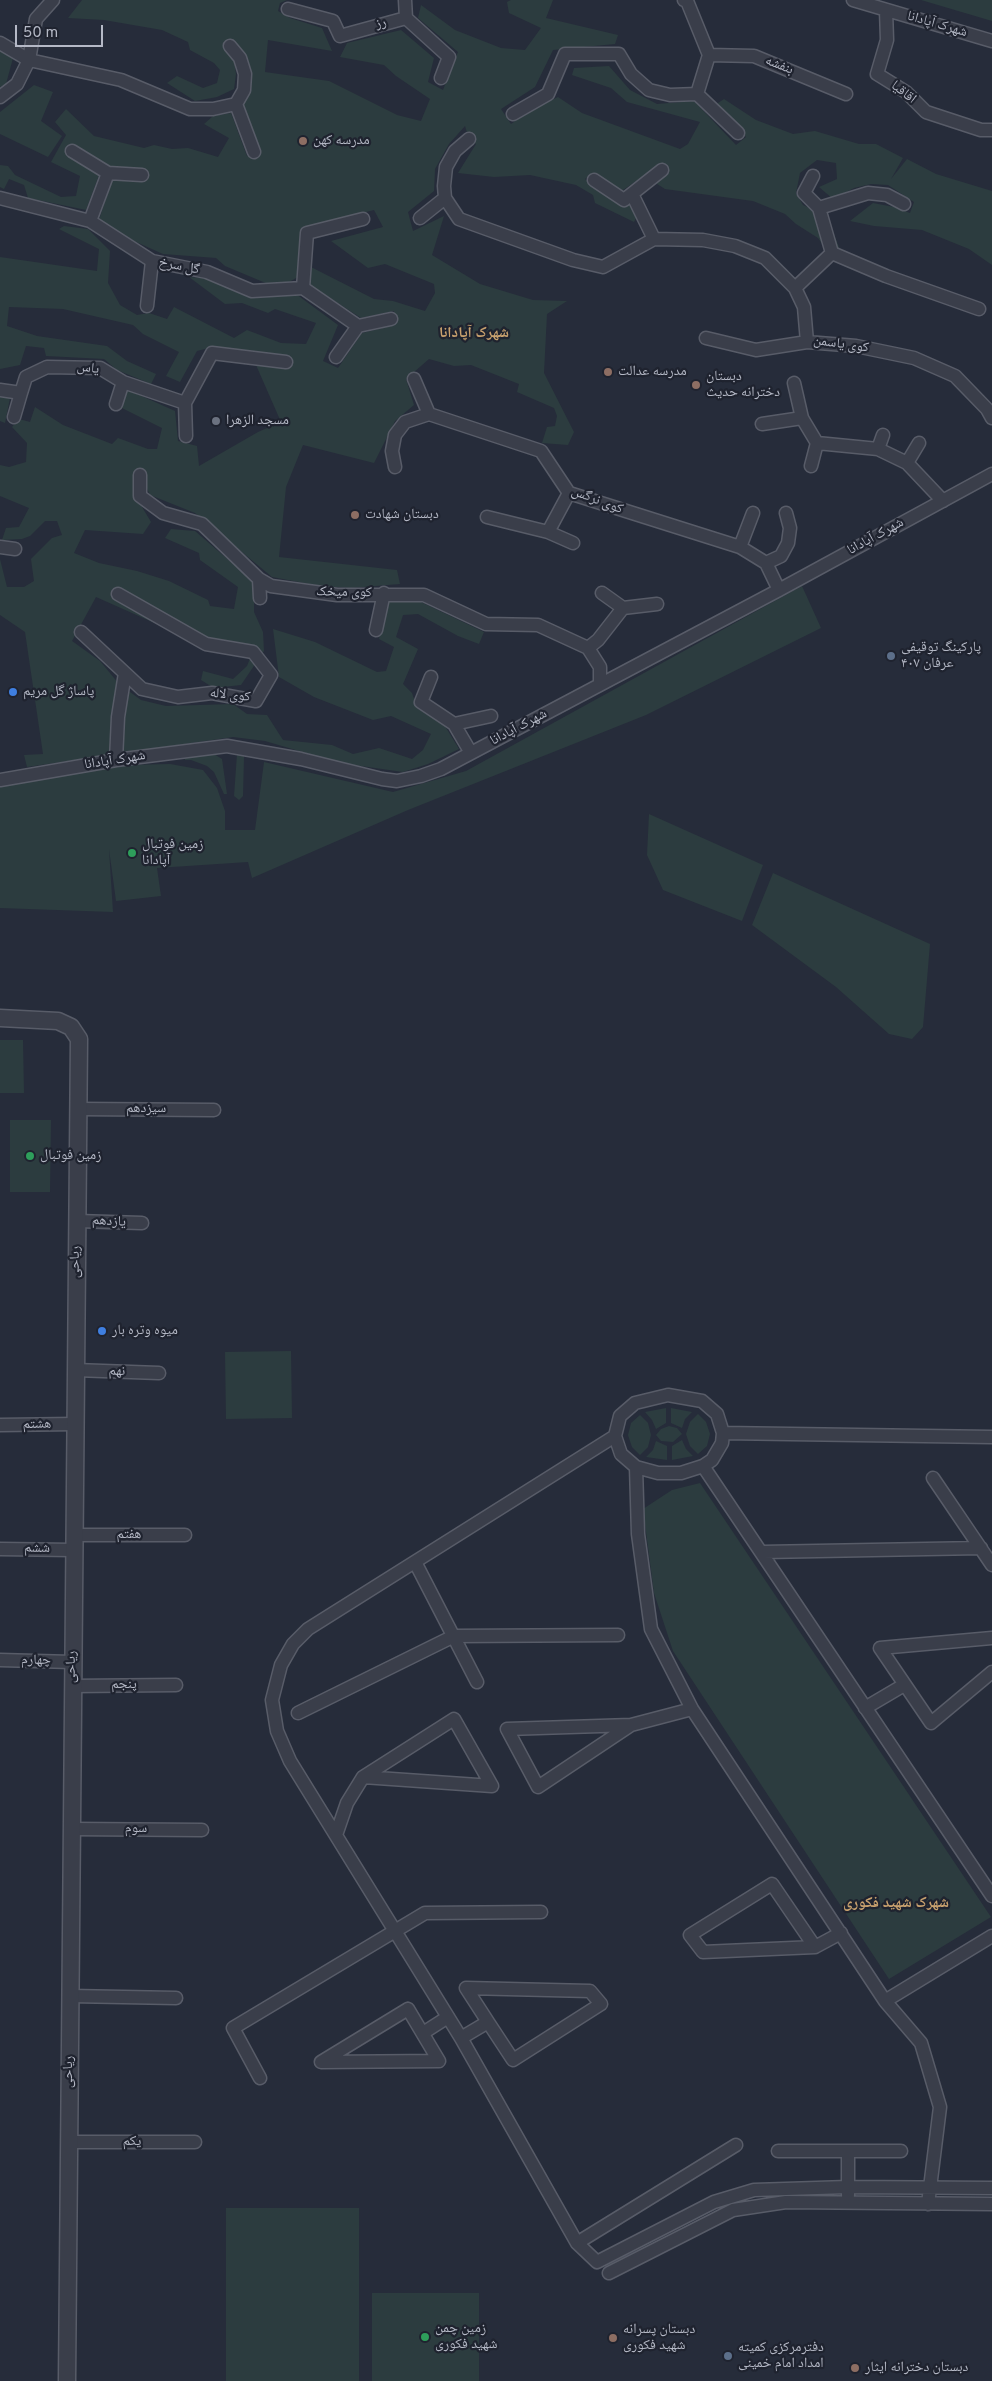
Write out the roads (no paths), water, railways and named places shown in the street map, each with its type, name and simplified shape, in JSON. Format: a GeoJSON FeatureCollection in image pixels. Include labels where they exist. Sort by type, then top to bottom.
{"type":"FeatureCollection","features":[{"type":"Feature","properties":{"kind":"street"},"geometry":{"type":"LineString","coordinates":[[0,97],[17,84],[29,60],[36,19],[53,0]]}},
{"type":"Feature","properties":{"kind":"street"},"geometry":{"type":"LineString","coordinates":[[405,0],[406,18]]}},
{"type":"Feature","properties":{"kind":"street"},"geometry":{"type":"LineString","coordinates":[[686,0],[709,55],[698,94]]}},
{"type":"Feature","properties":{"kind":"street","name":"شهرک آپادانا"},"geometry":{"type":"LineString","coordinates":[[853,0],[992,41]]}},
{"type":"Feature","properties":{"kind":"street","name":"رز"},"geometry":{"type":"LineString","coordinates":[[288,9],[333,21],[340,36],[406,18],[449,57],[441,78]]}},
{"type":"Feature","properties":{"kind":"street","name":"اقاقیا"},"geometry":{"type":"LineString","coordinates":[[886,10],[887,40],[877,74],[906,92],[926,112],[982,130],[992,130]]}},
{"type":"Feature","properties":{"kind":"street"},"geometry":{"type":"LineString","coordinates":[[0,43],[29,60],[120,80],[190,109],[213,109],[236,104],[244,90],[245,74],[240,58],[230,46]]}},
{"type":"Feature","properties":{"kind":"street"},"geometry":{"type":"LineString","coordinates":[[513,114],[548,94],[565,54],[619,54],[632,74],[649,90],[670,95],[698,94],[738,134]]}},
{"type":"Feature","properties":{"kind":"street","name":"بنفشه"},"geometry":{"type":"LineString","coordinates":[[709,55],[754,56],[846,94]]}},
{"type":"Feature","properties":{"kind":"street"},"geometry":{"type":"LineString","coordinates":[[236,104],[254,152]]}},
{"type":"Feature","properties":{"kind":"street"},"geometry":{"type":"LineString","coordinates":[[469,139],[455,151],[446,168],[445,198],[459,219],[573,260],[603,266],[654,239],[632,194]]}},
{"type":"Feature","properties":{"kind":"street"},"geometry":{"type":"LineString","coordinates":[[72,151],[108,173],[142,175]]}},
{"type":"Feature","properties":{"kind":"street"},"geometry":{"type":"LineString","coordinates":[[594,180],[624,200],[662,170]]}},
{"type":"Feature","properties":{"kind":"street"},"geometry":{"type":"LineString","coordinates":[[90,221],[108,173]]}},
{"type":"Feature","properties":{"kind":"street"},"geometry":{"type":"LineString","coordinates":[[813,176],[804,193],[819,208],[832,253]]}},
{"type":"Feature","properties":{"kind":"street"},"geometry":{"type":"LineString","coordinates":[[819,208],[868,193],[887,195],[904,204]]}},
{"type":"Feature","properties":{"kind":"street","name":"گل سرخ"},"geometry":{"type":"LineString","coordinates":[[0,198],[90,221],[152,261],[207,272],[252,292],[303,288]]}},
{"type":"Feature","properties":{"kind":"street"},"geometry":{"type":"LineString","coordinates":[[420,218],[445,198]]}},
{"type":"Feature","properties":{"kind":"street"},"geometry":{"type":"LineString","coordinates":[[358,326],[303,288],[307,233],[363,219]]}},
{"type":"Feature","properties":{"kind":"street","name":"کوی یاسمن"},"geometry":{"type":"LineString","coordinates":[[654,239],[703,240],[735,246],[765,258],[795,288],[804,307],[807,342],[856,346],[914,358],[955,376],[987,409],[992,418]]}},
{"type":"Feature","properties":{"kind":"street"},"geometry":{"type":"LineString","coordinates":[[795,288],[832,253]]}},
{"type":"Feature","properties":{"kind":"street"},"geometry":{"type":"LineString","coordinates":[[832,253],[886,276],[979,309]]}},
{"type":"Feature","properties":{"kind":"street"},"geometry":{"type":"LineString","coordinates":[[147,306],[152,261]]}},
{"type":"Feature","properties":{"kind":"street"},"geometry":{"type":"LineString","coordinates":[[336,357],[358,326],[391,319]]}},
{"type":"Feature","properties":{"kind":"street"},"geometry":{"type":"LineString","coordinates":[[706,338],[756,350],[807,342]]}},
{"type":"Feature","properties":{"kind":"street"},"geometry":{"type":"LineString","coordinates":[[186,436],[185,403],[212,353],[286,362]]}},
{"type":"Feature","properties":{"kind":"street","name":"یاس"},"geometry":{"type":"LineString","coordinates":[[14,417],[26,376],[46,367],[100,368],[123,382],[185,403]]}},
{"type":"Feature","properties":{"kind":"street"},"geometry":{"type":"LineString","coordinates":[[395,467],[392,451],[395,435],[405,422],[429,414],[414,379]]}},
{"type":"Feature","properties":{"kind":"street"},"geometry":{"type":"LineString","coordinates":[[116,404],[123,382]]}},
{"type":"Feature","properties":{"kind":"street"},"geometry":{"type":"LineString","coordinates":[[794,383],[802,418],[817,443],[811,466]]}},
{"type":"Feature","properties":{"kind":"street"},"geometry":{"type":"LineString","coordinates":[[0,390],[21,393]]}},
{"type":"Feature","properties":{"kind":"street","name":"کوی نرگس"},"geometry":{"type":"LineString","coordinates":[[429,414],[541,452],[569,493],[740,547],[766,563]]}},
{"type":"Feature","properties":{"kind":"street"},"geometry":{"type":"LineString","coordinates":[[762,424],[802,418]]}},
{"type":"Feature","properties":{"kind":"street"},"geometry":{"type":"LineString","coordinates":[[878,449],[884,435]]}},
{"type":"Feature","properties":{"kind":"street"},"geometry":{"type":"LineString","coordinates":[[817,443],[878,449],[907,463],[943,501]]}},
{"type":"Feature","properties":{"kind":"street"},"geometry":{"type":"LineString","coordinates":[[907,463],[919,443]]}},
{"type":"Feature","properties":{"kind":"street","name":"شهرک آپادانا"},"geometry":{"type":"LineString","coordinates":[[0,780],[116,760],[227,746],[301,759],[345,771],[397,781],[441,769],[779,590],[992,474]]}},
{"type":"Feature","properties":{"kind":"street","name":"کوی میخک"},"geometry":{"type":"LineString","coordinates":[[140,475],[140,496],[163,512],[202,524],[259,579],[271,586],[336,595],[384,593],[424,595],[486,624],[538,625],[588,648]]}},
{"type":"Feature","properties":{"kind":"street"},"geometry":{"type":"LineString","coordinates":[[548,532],[569,493]]}},
{"type":"Feature","properties":{"kind":"street"},"geometry":{"type":"LineString","coordinates":[[740,547],[752,513]]}},
{"type":"Feature","properties":{"kind":"street"},"geometry":{"type":"LineString","coordinates":[[779,590],[766,563],[781,556],[788,543],[790,528],[786,514]]}},
{"type":"Feature","properties":{"kind":"street"},"geometry":{"type":"LineString","coordinates":[[487,517],[548,532],[573,543]]}},
{"type":"Feature","properties":{"kind":"street"},"geometry":{"type":"LineString","coordinates":[[0,548],[15,549]]}},
{"type":"Feature","properties":{"kind":"street"},"geometry":{"type":"LineString","coordinates":[[259,579],[260,598]]}},
{"type":"Feature","properties":{"kind":"street"},"geometry":{"type":"LineString","coordinates":[[376,630],[384,593]]}},
{"type":"Feature","properties":{"kind":"street"},"geometry":{"type":"LineString","coordinates":[[602,593],[623,608],[658,604]]}},
{"type":"Feature","properties":{"kind":"street","name":"کوی لاله"},"geometry":{"type":"LineString","coordinates":[[81,632],[142,689],[178,697],[212,693],[256,701],[271,675],[253,652],[206,644],[118,594]]}},
{"type":"Feature","properties":{"kind":"street"},"geometry":{"type":"LineString","coordinates":[[600,684],[600,668],[588,648],[598,640],[623,608]]}},
{"type":"Feature","properties":{"kind":"street"},"geometry":{"type":"LineString","coordinates":[[116,760],[118,717],[125,673]]}},
{"type":"Feature","properties":{"kind":"street"},"geometry":{"type":"LineString","coordinates":[[431,677],[421,702],[454,724],[471,753]]}},
{"type":"Feature","properties":{"kind":"street"},"geometry":{"type":"LineString","coordinates":[[454,724],[491,716]]}},
{"type":"Feature","properties":{"kind":"street","name":"ریاحی"},"geometry":{"type":"LineString","coordinates":[[0,1018],[58,1021],[70,1027],[79,1039],[67,2381]]}},
{"type":"Feature","properties":{"kind":"street","name":"سیزدهم"},"geometry":{"type":"LineString","coordinates":[[78,1109],[214,1110]]}},
{"type":"Feature","properties":{"kind":"street","name":"یازدهم"},"geometry":{"type":"LineString","coordinates":[[77,1220],[142,1223]]}},
{"type":"Feature","properties":{"kind":"street","name":"نهم"},"geometry":{"type":"LineString","coordinates":[[75,1370],[159,1373]]}},
{"type":"Feature","properties":{"kind":"street"},"geometry":{"type":"LineString","coordinates":[[668,1395],[690,1398],[710,1407],[717,1414],[723,1433],[718,1453],[703,1466],[670,1474],[636,1468],[621,1454],[615,1436],[618,1421],[626,1408],[646,1399],[668,1395]]}},
{"type":"Feature","properties":{"kind":"street","name":"هشتم"},"geometry":{"type":"LineString","coordinates":[[0,1425],[75,1424]]}},
{"type":"Feature","properties":{"kind":"street"},"geometry":{"type":"LineString","coordinates":[[723,1433],[992,1437]]}},
{"type":"Feature","properties":{"kind":"street"},"geometry":{"type":"LineString","coordinates":[[615,1436],[308,1629],[293,1644],[281,1665],[272,1700],[277,1731],[290,1761],[461,2038],[578,2243],[597,2262],[714,2202],[761,2189],[848,2187],[992,2188]]}},
{"type":"Feature","properties":{"kind":"street"},"geometry":{"type":"LineString","coordinates":[[703,1466],[763,1552],[865,1708],[992,1896]]}},
{"type":"Feature","properties":{"kind":"street"},"geometry":{"type":"LineString","coordinates":[[636,1468],[638,1534],[651,1629],[692,1709],[886,2002],[921,2043],[940,2107],[928,2204]]}},
{"type":"Feature","properties":{"kind":"street"},"geometry":{"type":"LineString","coordinates":[[933,1478],[992,1565]]}},
{"type":"Feature","properties":{"kind":"street","name":"هفتم"},"geometry":{"type":"LineString","coordinates":[[73,1543],[185,1534]]}},
{"type":"Feature","properties":{"kind":"street","name":"ششم"},"geometry":{"type":"LineString","coordinates":[[0,1549],[73,1543]]}},
{"type":"Feature","properties":{"kind":"street"},"geometry":{"type":"LineString","coordinates":[[763,1552],[981,1548]]}},
{"type":"Feature","properties":{"kind":"street"},"geometry":{"type":"LineString","coordinates":[[415,1562],[478,1682]]}},
{"type":"Feature","properties":{"kind":"street"},"geometry":{"type":"LineString","coordinates":[[298,1713],[454,1636],[618,1635]]}},
{"type":"Feature","properties":{"kind":"street"},"geometry":{"type":"LineString","coordinates":[[992,1638],[880,1648],[931,1723],[992,1672]]}},
{"type":"Feature","properties":{"kind":"street","name":"چهارم"},"geometry":{"type":"LineString","coordinates":[[0,1660],[72,1662]]}},
{"type":"Feature","properties":{"kind":"street","name":"پنجم"},"geometry":{"type":"LineString","coordinates":[[72,1686],[176,1685]]}},
{"type":"Feature","properties":{"kind":"street"},"geometry":{"type":"LineString","coordinates":[[865,1708],[904,1685]]}},
{"type":"Feature","properties":{"kind":"street"},"geometry":{"type":"LineString","coordinates":[[631,1725],[538,1787],[507,1729],[631,1725],[692,1709]]}},
{"type":"Feature","properties":{"kind":"street"},"geometry":{"type":"LineString","coordinates":[[336,1835],[347,1803],[363,1777],[454,1719],[492,1786],[363,1777]]}},
{"type":"Feature","properties":{"kind":"street","name":"سوم"},"geometry":{"type":"LineString","coordinates":[[71,1829],[202,1830]]}},
{"type":"Feature","properties":{"kind":"street"},"geometry":{"type":"LineString","coordinates":[[816,1947],[772,1884],[690,1935],[703,1952],[816,1947],[841,1933]]}},
{"type":"Feature","properties":{"kind":"street"},"geometry":{"type":"LineString","coordinates":[[260,2078],[233,2028],[425,1913],[541,1912]]}},
{"type":"Feature","properties":{"kind":"street"},"geometry":{"type":"LineString","coordinates":[[886,2002],[992,1936]]}},
{"type":"Feature","properties":{"kind":"street"},"geometry":{"type":"LineString","coordinates":[[466,1988],[590,1991],[601,2004],[513,2060],[488,2022],[466,1988]]}},
{"type":"Feature","properties":{"kind":"street"},"geometry":{"type":"LineString","coordinates":[[70,1996],[176,1998]]}},
{"type":"Feature","properties":{"kind":"street"},"geometry":{"type":"LineString","coordinates":[[408,2008],[423,2033],[439,2061],[321,2062],[408,2008]]}},
{"type":"Feature","properties":{"kind":"street"},"geometry":{"type":"LineString","coordinates":[[423,2033],[448,2017]]}},
{"type":"Feature","properties":{"kind":"street"},"geometry":{"type":"LineString","coordinates":[[461,2038],[488,2022]]}},
{"type":"Feature","properties":{"kind":"street","name":"یکم"},"geometry":{"type":"LineString","coordinates":[[68,2142],[195,2142]]}},
{"type":"Feature","properties":{"kind":"street"},"geometry":{"type":"LineString","coordinates":[[578,2243],[736,2145]]}},
{"type":"Feature","properties":{"kind":"street"},"geometry":{"type":"LineString","coordinates":[[778,2152],[901,2151]]}},
{"type":"Feature","properties":{"kind":"street"},"geometry":{"type":"LineString","coordinates":[[848,2152],[848,2204]]}},
{"type":"Feature","properties":{"kind":"street"},"geometry":{"type":"LineString","coordinates":[[609,2273],[733,2210],[786,2202],[992,2204]]}},
{"type":"Feature","properties":{"kind":"place","name":"مدرسه کهن"},"geometry":{"type":"Point","coordinates":[303,141]}},
{"type":"Feature","properties":{"kind":"place","name":"مدرسه عدالت"},"geometry":{"type":"Point","coordinates":[608,372]}},
{"type":"Feature","properties":{"kind":"place","name":"دبستان دخترانه حدیث"},"geometry":{"type":"Point","coordinates":[696,385]}},
{"type":"Feature","properties":{"kind":"place","name":"مسجد الزهرا"},"geometry":{"type":"Point","coordinates":[216,421]}},
{"type":"Feature","properties":{"kind":"place","name":"دبستان شهادت"},"geometry":{"type":"Point","coordinates":[355,515]}},
{"type":"Feature","properties":{"kind":"place","name":"پارکینگ توقیفی عرفان ۴۰۷"},"geometry":{"type":"Point","coordinates":[891,656]}},
{"type":"Feature","properties":{"kind":"place","name":"پاساژ گل مریم"},"geometry":{"type":"Point","coordinates":[13,692]}},
{"type":"Feature","properties":{"kind":"place","name":"زمین فوتبال آپادانا"},"geometry":{"type":"Point","coordinates":[132,853]}},
{"type":"Feature","properties":{"kind":"place","name":"زمین فوتبال"},"geometry":{"type":"Point","coordinates":[30,1156]}},
{"type":"Feature","properties":{"kind":"place","name":"میوه وتره بار"},"geometry":{"type":"Point","coordinates":[102,1331]}},
{"type":"Feature","properties":{"kind":"place","name":"زمین چمن شهید فکوری"},"geometry":{"type":"Point","coordinates":[425,2337]}},
{"type":"Feature","properties":{"kind":"place","name":"دبستان پسرانه شهید فکوری"},"geometry":{"type":"Point","coordinates":[613,2338]}},
{"type":"Feature","properties":{"kind":"place","name":"دفترمرکزی کمیته امداد امام خمینی"},"geometry":{"type":"Point","coordinates":[728,2356]}},
{"type":"Feature","properties":{"kind":"place","name":"دبستان دخترانه ایثار"},"geometry":{"type":"Point","coordinates":[855,2368]}},
{"type":"Feature","properties":{"kind":"district","name":"شهرک آپادانا"},"geometry":{"type":"Point","coordinates":[474,334]}},
{"type":"Feature","properties":{"kind":"district","name":"شهرک شهید فکوری"},"geometry":{"type":"Point","coordinates":[896,1904]}}]}
